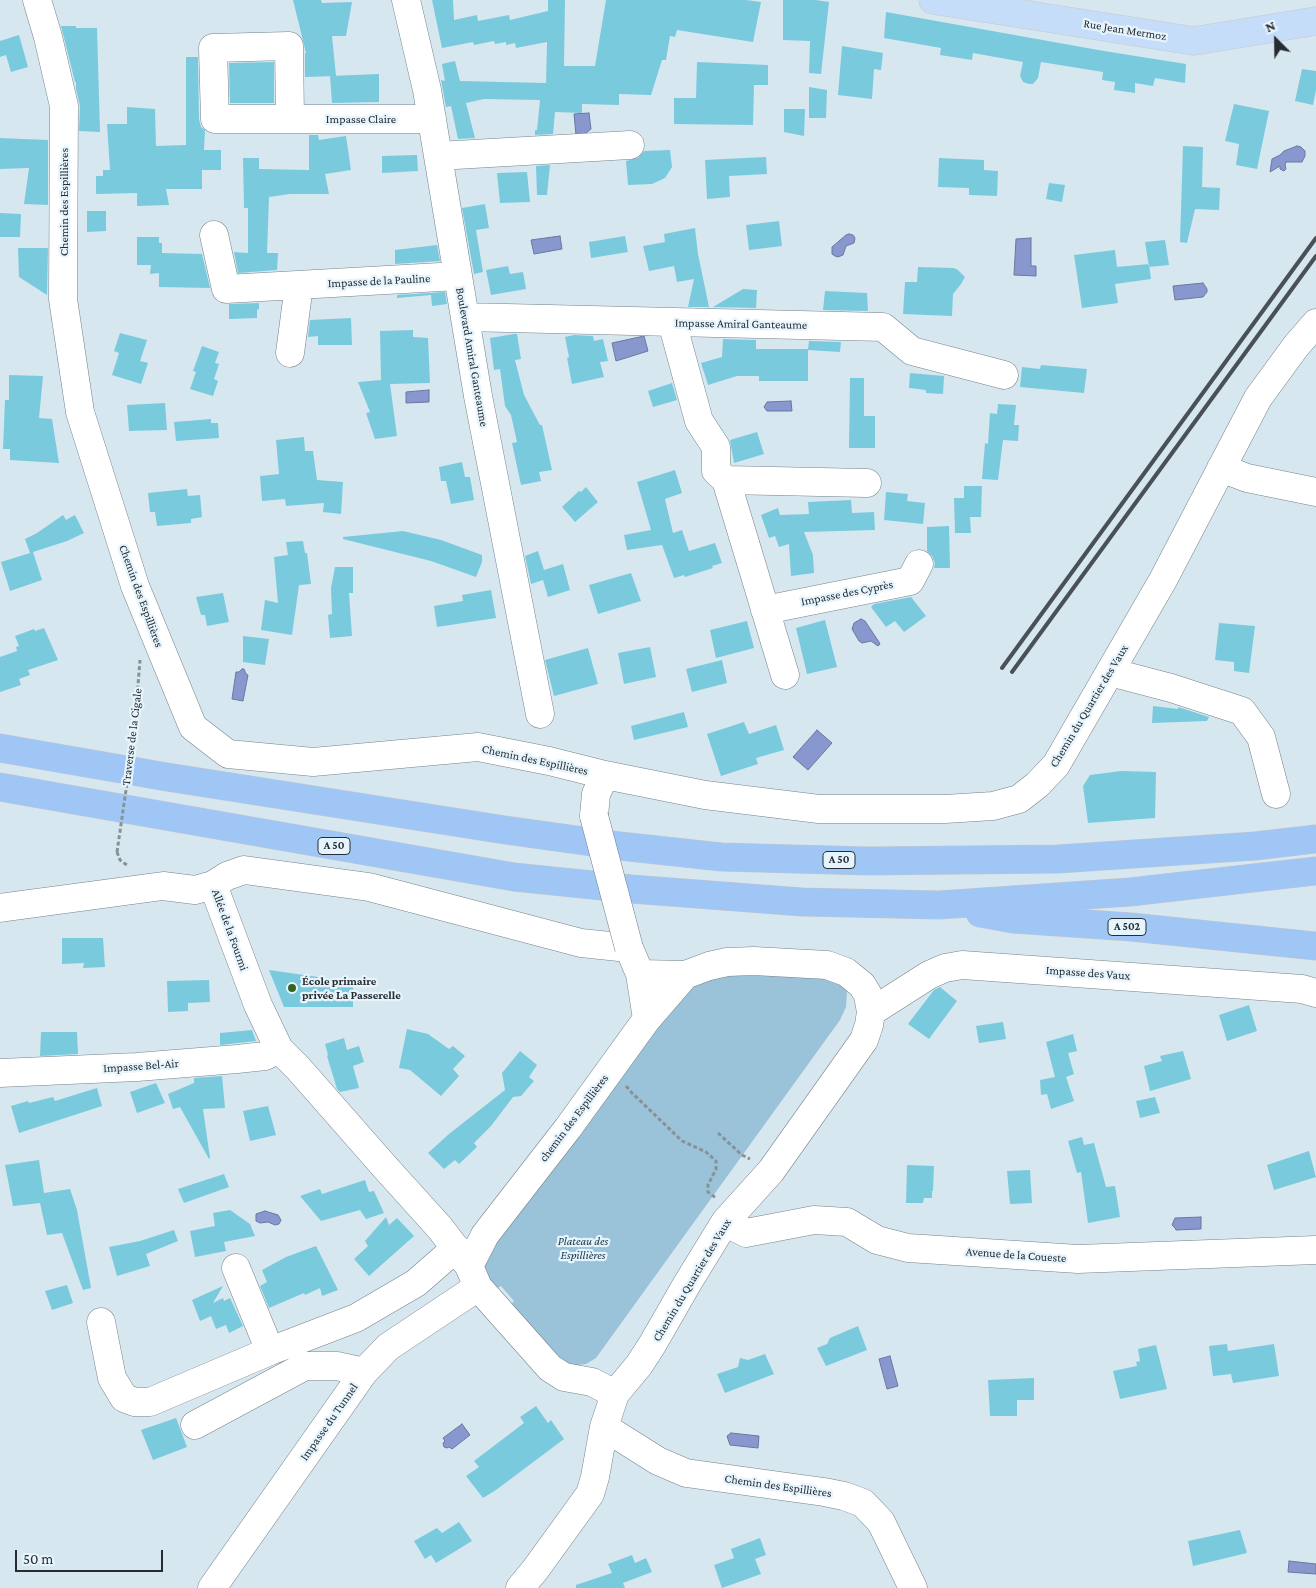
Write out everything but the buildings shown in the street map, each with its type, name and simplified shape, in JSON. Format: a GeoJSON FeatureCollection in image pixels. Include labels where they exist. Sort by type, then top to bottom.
{"type":"FeatureCollection","features":[{"type":"Feature","properties":{"kind":"highway","name":"A 50"},"geometry":{"type":"LineString","coordinates":[[0,748],[167,777],[607,845],[721,857],[868,861],[1058,859],[1255,846],[1316,839]]}},
{"type":"Feature","properties":{"kind":"highway","name":"A 50"},"geometry":{"type":"LineString","coordinates":[[0,787],[514,878],[802,902],[939,905],[1130,892],[1316,871]]}},
{"type":"Feature","properties":{"kind":"highway","name":"A 502"},"geometry":{"type":"LineString","coordinates":[[939,905],[1013,919],[1131,927],[1316,946]]}},
{"type":"Feature","properties":{"kind":"main road","name":"Rue Jean Mermoz"},"geometry":{"type":"LineString","coordinates":[[933,0],[1021,7],[1194,41],[1316,21]]}},
{"type":"Feature","properties":{"kind":"street","name":"Chemin des Espillières"},"geometry":{"type":"LineString","coordinates":[[37,0],[48,37],[64,106],[63,299],[80,412],[135,586],[193,727],[228,754],[313,762],[478,747],[605,774],[596,794],[594,816],[630,948]]}},
{"type":"Feature","properties":{"kind":"street","name":"Boulevard Amiral Ganteaume"},"geometry":{"type":"LineString","coordinates":[[406,0],[432,120],[478,396],[540,714]]}},
{"type":"Feature","properties":{"kind":"street","name":"Impasse Claire"},"geometry":{"type":"LineString","coordinates":[[290,119],[432,120]]}},
{"type":"Feature","properties":{"kind":"street"},"geometry":{"type":"LineString","coordinates":[[438,156],[630,144]]}},
{"type":"Feature","properties":{"kind":"street","name":"Impasse de la Pauline"},"geometry":{"type":"LineString","coordinates":[[214,235],[226,290],[458,276]]}},
{"type":"Feature","properties":{"kind":"street"},"geometry":{"type":"LineString","coordinates":[[290,353],[299,285]]}},
{"type":"Feature","properties":{"kind":"street","name":"Impasse Amiral Ganteaume"},"geometry":{"type":"LineString","coordinates":[[465,318],[884,327],[912,351],[1004,375]]}},
{"type":"Feature","properties":{"kind":"street"},"geometry":{"type":"LineString","coordinates":[[672,322],[699,421],[716,447],[716,470],[726,480],[785,675]]}},
{"type":"Feature","properties":{"kind":"street","name":"Chemin du Quartier des Vaux"},"geometry":{"type":"LineString","coordinates":[[605,774],[705,795],[819,809],[945,809],[993,806],[1019,799],[1037,785],[1056,766],[1162,580],[1258,398],[1296,346],[1316,323]]}},
{"type":"Feature","properties":{"kind":"street"},"geometry":{"type":"LineString","coordinates":[[1221,468],[1247,478],[1316,492]]}},
{"type":"Feature","properties":{"kind":"street"},"geometry":{"type":"LineString","coordinates":[[726,480],[867,483]]}},
{"type":"Feature","properties":{"kind":"street","name":"Impasse des Cyprès"},"geometry":{"type":"LineString","coordinates":[[766,610],[910,581],[919,564]]}},
{"type":"Feature","properties":{"kind":"street"},"geometry":{"type":"LineString","coordinates":[[1110,672],[1171,688],[1242,711],[1261,737],[1276,794]]}},
{"type":"Feature","properties":{"kind":"street","name":"Allée de la Fourmi"},"geometry":{"type":"LineString","coordinates":[[461,1257],[384,1166],[279,1049],[258,1005],[213,885],[227,876],[244,870],[369,887],[581,943],[630,948]]}},
{"type":"Feature","properties":{"kind":"street"},"geometry":{"type":"LineString","coordinates":[[0,908],[163,886],[195,890],[213,885]]}},
{"type":"Feature","properties":{"kind":"street"},"geometry":{"type":"LineString","coordinates":[[630,948],[640,974],[647,1019]]}},
{"type":"Feature","properties":{"kind":"street","name":"Chemin du Quartier des Vaux"},"geometry":{"type":"LineString","coordinates":[[520,1588],[590,1494],[604,1427],[615,1394],[639,1366],[652,1345],[687,1284],[722,1211],[771,1171],[864,1040],[869,1025],[871,1012],[868,995],[862,985],[846,972],[827,965],[728,962],[709,966],[685,975]]}},
{"type":"Feature","properties":{"kind":"street","name":"Impasse des Vaux"},"geometry":{"type":"LineString","coordinates":[[871,1012],[929,975],[945,968],[962,965],[1302,989],[1316,993]]}},
{"type":"Feature","properties":{"kind":"street"},"geometry":{"type":"LineString","coordinates":[[640,974],[685,975]]}},
{"type":"Feature","properties":{"kind":"street","name":"chemin des Espillières"},"geometry":{"type":"LineString","coordinates":[[461,1257],[485,1235],[568,1128],[647,1019],[685,975]]}},
{"type":"Feature","properties":{"kind":"street","name":"Impasse Bel-Air"},"geometry":{"type":"LineString","coordinates":[[0,1073],[137,1067],[237,1059],[265,1056],[279,1049]]}},
{"type":"Feature","properties":{"kind":"street","name":"Avenue de la Coueste"},"geometry":{"type":"LineString","coordinates":[[722,1211],[746,1234],[814,1220],[847,1222],[877,1240],[908,1248],[1078,1259],[1316,1250]]}},
{"type":"Feature","properties":{"kind":"street"},"geometry":{"type":"LineString","coordinates":[[101,1322],[112,1378],[124,1398],[134,1402],[150,1402],[270,1351],[356,1318],[461,1257],[472,1228],[496,1220]]}},
{"type":"Feature","properties":{"kind":"street"},"geometry":{"type":"LineString","coordinates":[[461,1257],[550,1368],[564,1377],[592,1382],[615,1394]]}},
{"type":"Feature","properties":{"kind":"street","name":"Impasse du Tunnel"},"geometry":{"type":"LineString","coordinates":[[212,1588],[364,1372],[388,1347],[461,1257]]}},
{"type":"Feature","properties":{"kind":"street"},"geometry":{"type":"LineString","coordinates":[[236,1268],[270,1351]]}},
{"type":"Feature","properties":{"kind":"street"},"geometry":{"type":"LineString","coordinates":[[195,1425],[305,1366],[337,1366],[364,1372]]}},
{"type":"Feature","properties":{"kind":"street","name":"Chemin des Espillières"},"geometry":{"type":"LineString","coordinates":[[604,1427],[658,1461],[686,1473],[824,1492],[844,1496],[863,1503],[881,1522],[913,1588]]}},
{"type":"Feature","properties":{"kind":"path","name":"Traverse de la Cigale"},"geometry":{"type":"LineString","coordinates":[[117,852],[134,734],[142,633],[152,631]]}},
{"type":"Feature","properties":{"kind":"path"},"geometry":{"type":"LineString","coordinates":[[612,1067],[632,1094],[682,1141],[706,1152],[716,1161],[716,1168],[708,1185],[708,1192],[722,1211]]}},
{"type":"Feature","properties":{"kind":"path"},"geometry":{"type":"LineString","coordinates":[[718,1133],[742,1156],[755,1161],[771,1171]]}},
{"type":"Feature","properties":{"kind":"green space","name":"Plateau des Espillières"},"geometry":{"type":"Polygon","coordinates":[[[734,969],[839,980],[847,992],[846,1007],[840,1020],[596,1358],[586,1364],[571,1366],[556,1360],[510,1306],[514,1301],[501,1286],[496,1289],[486,1277],[482,1261],[671,1004],[689,988],[734,969]]]}},
{"type":"Feature","properties":{"kind":"water"},"geometry":{"type":"Polygon","coordinates":[[[589,113],[591,129],[586,133],[576,135],[574,114],[589,113]]]}},
{"type":"Feature","properties":{"kind":"water"},"geometry":{"type":"Polygon","coordinates":[[[1297,146],[1305,151],[1302,162],[1286,162],[1286,169],[1284,171],[1280,169],[1280,166],[1270,172],[1272,159],[1284,151],[1297,146]]]}},
{"type":"Feature","properties":{"kind":"water"},"geometry":{"type":"Polygon","coordinates":[[[849,234],[855,238],[854,243],[846,246],[843,255],[838,257],[832,254],[832,247],[849,234]]]}},
{"type":"Feature","properties":{"kind":"water"},"geometry":{"type":"Polygon","coordinates":[[[560,236],[562,249],[534,254],[531,240],[560,236]]]}},
{"type":"Feature","properties":{"kind":"water"},"geometry":{"type":"Polygon","coordinates":[[[1031,238],[1031,266],[1036,266],[1036,276],[1014,275],[1016,239],[1031,238]]]}},
{"type":"Feature","properties":{"kind":"water"},"geometry":{"type":"Polygon","coordinates":[[[1203,283],[1207,292],[1203,297],[1175,300],[1173,286],[1203,283]]]}},
{"type":"Feature","properties":{"kind":"water"},"geometry":{"type":"Polygon","coordinates":[[[644,336],[648,351],[616,361],[612,343],[644,336]]]}},
{"type":"Feature","properties":{"kind":"water"},"geometry":{"type":"Polygon","coordinates":[[[429,390],[429,402],[406,403],[406,392],[429,390]]]}},
{"type":"Feature","properties":{"kind":"water"},"geometry":{"type":"Polygon","coordinates":[[[791,401],[792,411],[767,411],[764,407],[767,402],[791,401]]]}},
{"type":"Feature","properties":{"kind":"water"},"geometry":{"type":"Polygon","coordinates":[[[861,619],[865,621],[879,642],[878,646],[871,641],[862,643],[859,641],[852,629],[854,623],[861,619]]]}},
{"type":"Feature","properties":{"kind":"water"},"geometry":{"type":"Polygon","coordinates":[[[242,669],[248,675],[243,701],[232,699],[236,672],[242,669]]]}},
{"type":"Feature","properties":{"kind":"water"},"geometry":{"type":"Polygon","coordinates":[[[817,730],[832,743],[808,770],[793,757],[817,730]]]}},
{"type":"Feature","properties":{"kind":"water"},"geometry":{"type":"Polygon","coordinates":[[[265,1211],[278,1215],[281,1220],[279,1224],[275,1225],[256,1221],[256,1214],[265,1211]]]}},
{"type":"Feature","properties":{"kind":"water"},"geometry":{"type":"Polygon","coordinates":[[[1201,1217],[1201,1229],[1176,1230],[1172,1225],[1175,1218],[1201,1217]]]}},
{"type":"Feature","properties":{"kind":"water"},"geometry":{"type":"Polygon","coordinates":[[[890,1356],[898,1386],[887,1389],[879,1359],[890,1356]]]}},
{"type":"Feature","properties":{"kind":"water"},"geometry":{"type":"Polygon","coordinates":[[[462,1424],[470,1435],[452,1449],[444,1447],[443,1443],[445,1441],[443,1438],[462,1424]]]}},
{"type":"Feature","properties":{"kind":"water"},"geometry":{"type":"Polygon","coordinates":[[[731,1433],[759,1436],[758,1448],[730,1445],[727,1436],[731,1433]]]}},
{"type":"Feature","properties":{"kind":"water"},"geometry":{"type":"Polygon","coordinates":[[[1289,1561],[1316,1564],[1316,1574],[1288,1572],[1289,1561]]]}},
{"type":"Feature","properties":{"kind":"railway"},"geometry":{"type":"LineString","coordinates":[[1002,668],[1316,238]]}},
{"type":"Feature","properties":{"kind":"railway"},"geometry":{"type":"LineString","coordinates":[[1012,672],[1316,256]]}},
{"type":"Feature","properties":{"kind":"place","name":"École primaire privée La Passerelle"},"geometry":{"type":"Point","coordinates":[292,988]}}]}
